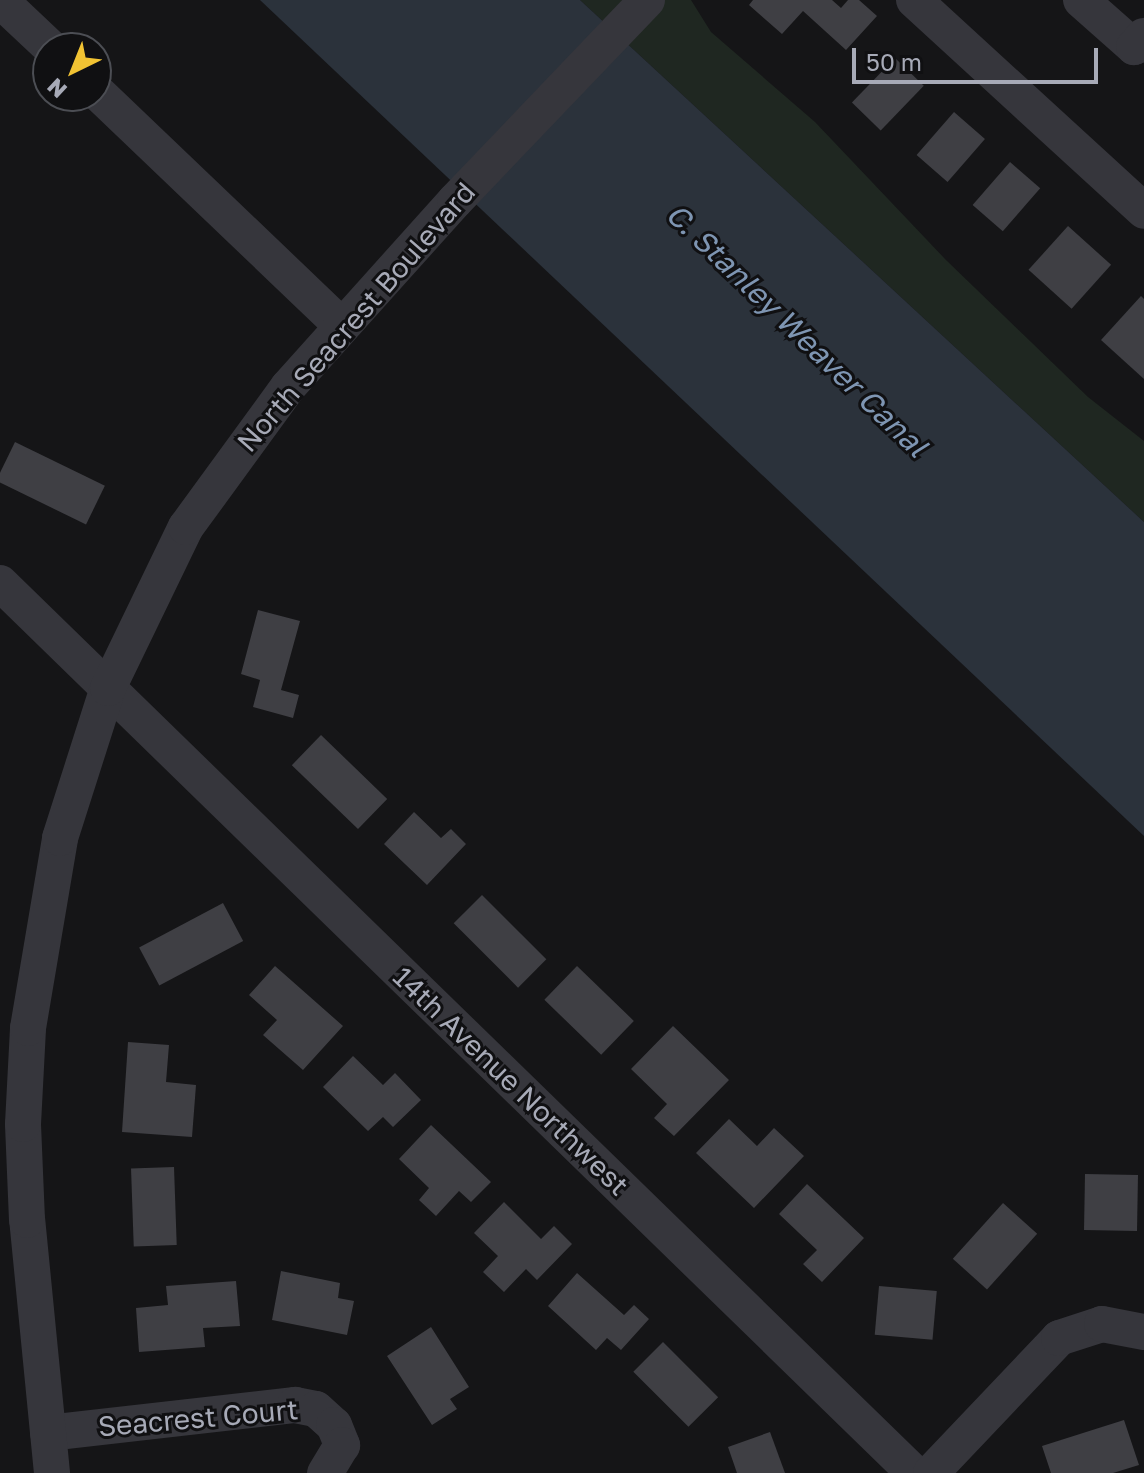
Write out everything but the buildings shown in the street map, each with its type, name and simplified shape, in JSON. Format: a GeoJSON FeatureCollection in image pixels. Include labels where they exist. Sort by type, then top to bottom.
{"type":"FeatureCollection","features":[{"type":"Feature","properties":{"kind":"street"},"geometry":{"type":"LineString","coordinates":[[0,0],[34,32]]}},
{"type":"Feature","properties":{"kind":"street"},"geometry":{"type":"LineString","coordinates":[[914,0],[1144,211]]}},
{"type":"Feature","properties":{"kind":"street"},"geometry":{"type":"LineString","coordinates":[[1081,0],[1134,47],[1144,36]]}},
{"type":"Feature","properties":{"kind":"street","name":"North Seacrest Boulevard"},"geometry":{"type":"LineString","coordinates":[[52,1473],[27,1220],[28,1028],[60,838],[108,688],[186,527],[288,387],[455,201],[639,8]]}},
{"type":"Feature","properties":{"kind":"street"},"geometry":{"type":"LineString","coordinates":[[112,106],[342,326]]}},
{"type":"Feature","properties":{"kind":"street","name":"14th Avenue Northwest"},"geometry":{"type":"LineString","coordinates":[[0,583],[914,1473]]}},
{"type":"Feature","properties":{"kind":"street"},"geometry":{"type":"LineString","coordinates":[[931,1473],[1059,1338],[1102,1324],[1144,1332]]}},
{"type":"Feature","properties":{"kind":"street","name":"Seacrest Court"},"geometry":{"type":"LineString","coordinates":[[48,1433],[295,1405],[316,1409],[334,1425],[342,1445],[325,1473]]}},
{"type":"Feature","properties":{"kind":"shaded area"},"geometry":{"type":"Polygon","coordinates":[[[580,0],[691,0],[711,32],[815,122],[946,260],[1088,397],[1144,441],[1144,522],[580,0]]]}},
{"type":"Feature","properties":{"kind":"water","name":"C. Stanley Weaver Canal"},"geometry":{"type":"Polygon","coordinates":[[[260,0],[580,0],[1144,522],[1144,836],[260,0]]]}}]}
